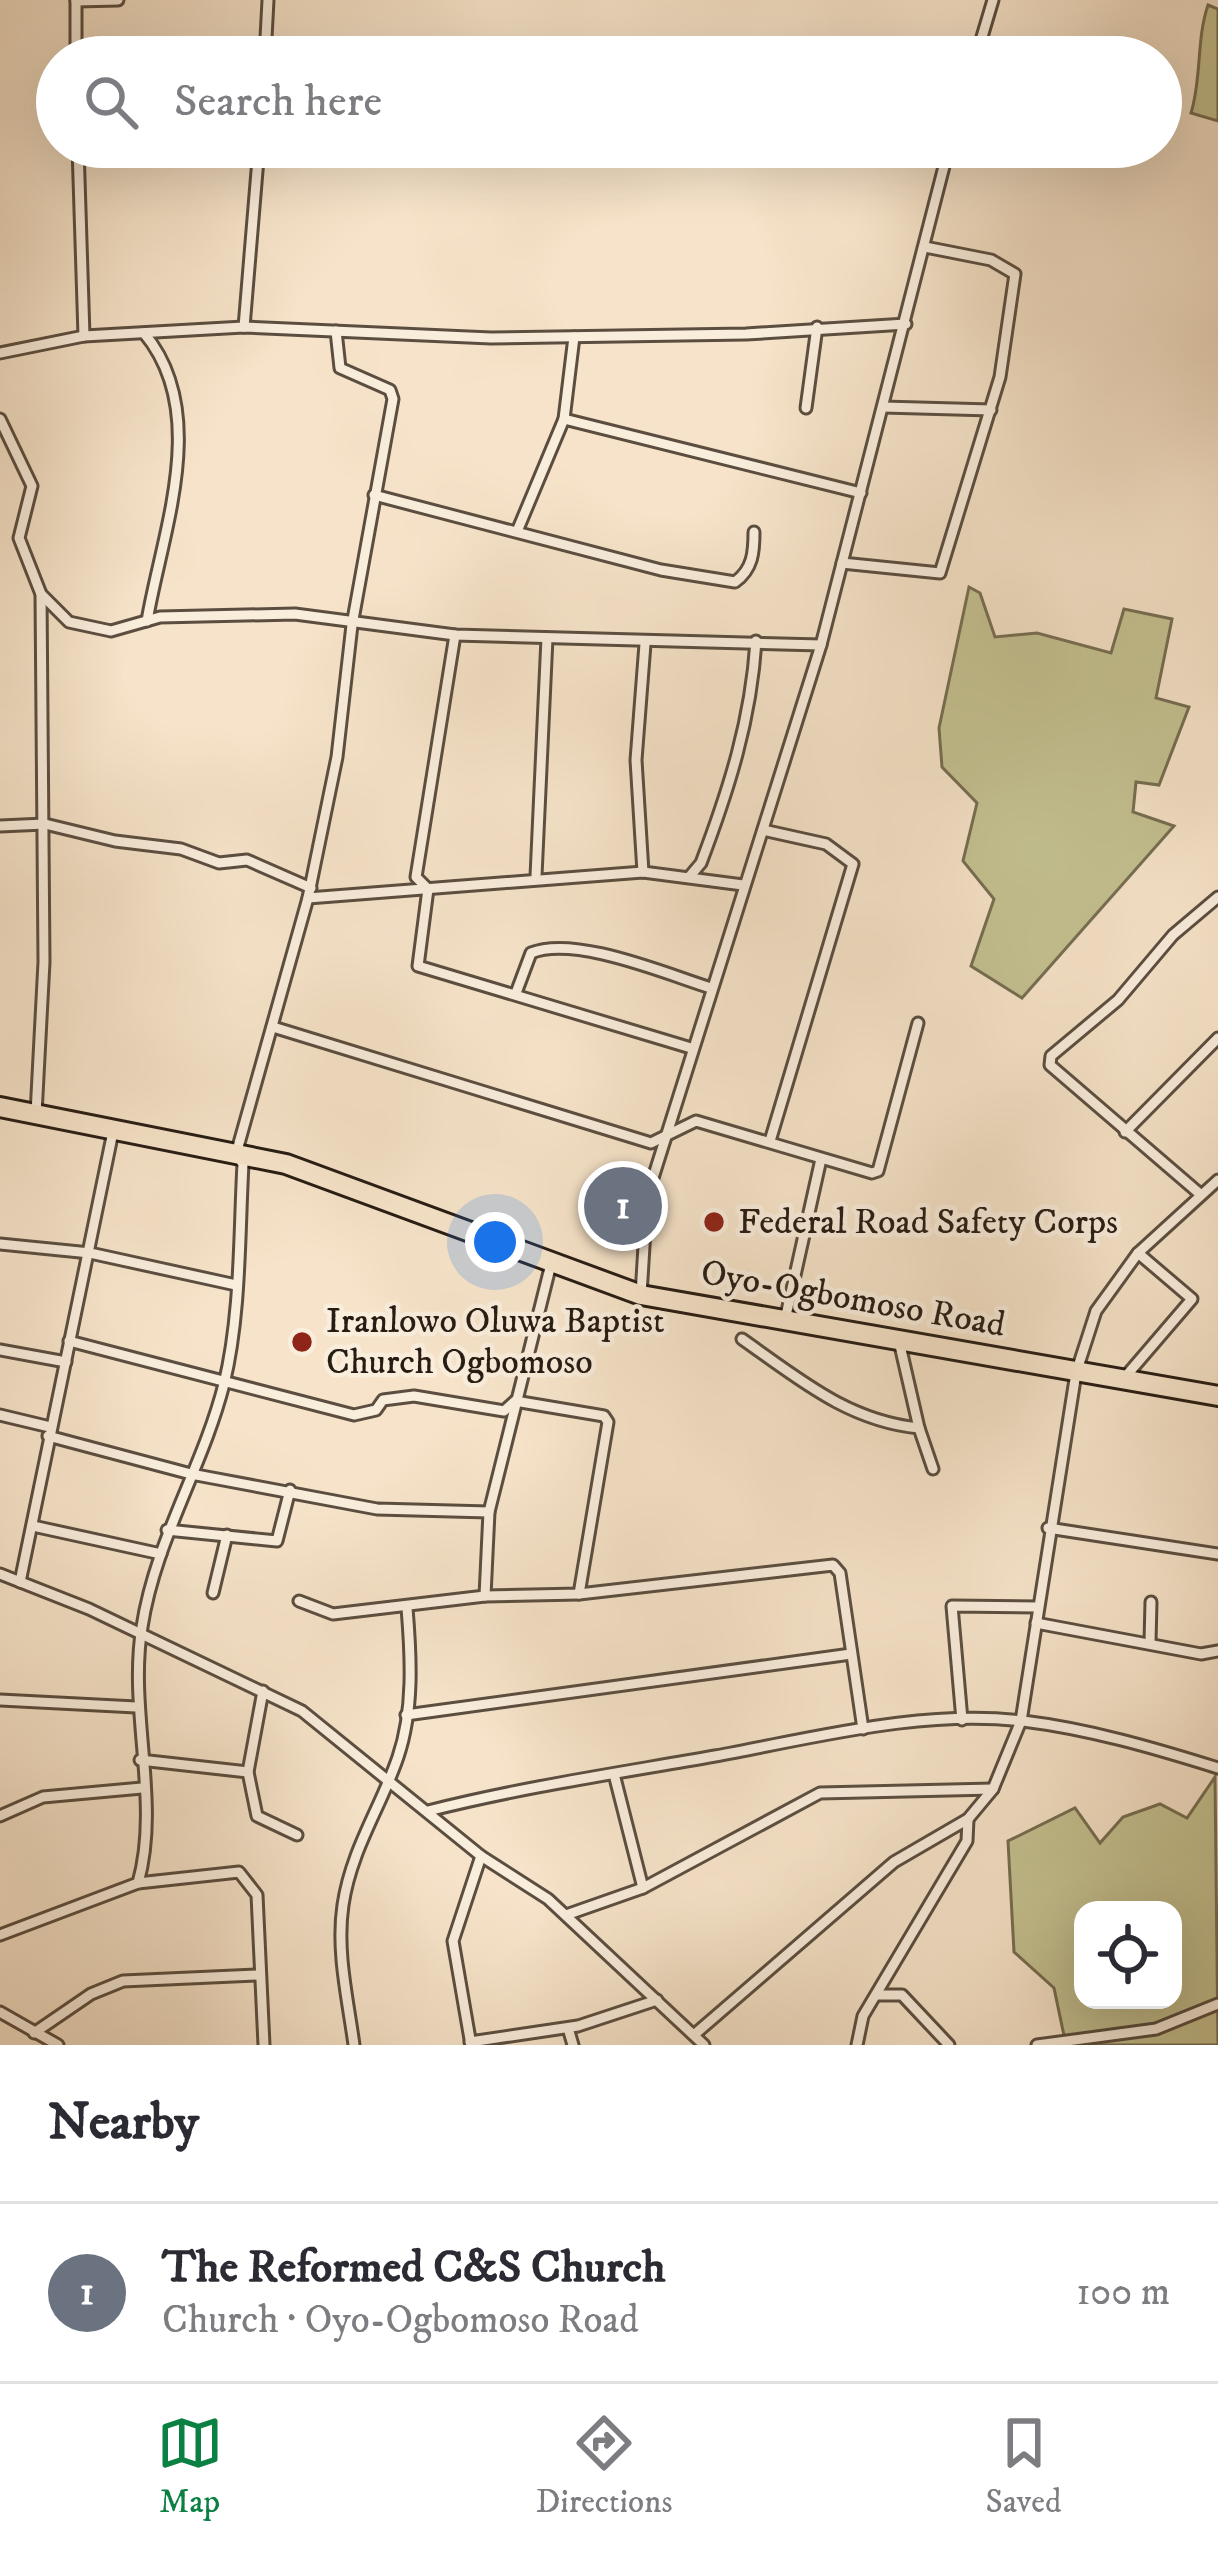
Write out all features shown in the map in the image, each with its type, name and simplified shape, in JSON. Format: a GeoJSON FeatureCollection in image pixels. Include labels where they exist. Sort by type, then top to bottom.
{"type":"FeatureCollection","features":[{"type":"Feature","properties":{"kind":"highway","name":"Oyo-Ogbomoso Road"},"geometry":{"type":"LineString","coordinates":[[0,1107],[114,1127],[314,1173],[641,1295],[1218,1396]]}},
{"type":"Feature","properties":{"kind":"street"},"geometry":{"type":"LineString","coordinates":[[76,36],[76,0],[118,0]]}},
{"type":"Feature","properties":{"kind":"street"},"geometry":{"type":"LineString","coordinates":[[266,36],[268,0]]}},
{"type":"Feature","properties":{"kind":"street"},"geometry":{"type":"LineString","coordinates":[[982,36],[993,0]]}},
{"type":"Feature","properties":{"kind":"street"},"geometry":{"type":"LineString","coordinates":[[79,168],[84,336]]}},
{"type":"Feature","properties":{"kind":"street"},"geometry":{"type":"LineString","coordinates":[[244,326],[257,168]]}},
{"type":"Feature","properties":{"kind":"street"},"geometry":{"type":"LineString","coordinates":[[641,1295],[647,1197],[821,645],[944,168]]}},
{"type":"Feature","properties":{"kind":"street"},"geometry":{"type":"LineString","coordinates":[[842,562],[940,573],[991,410],[1015,274],[991,260],[925,247]]}},
{"type":"Feature","properties":{"kind":"street"},"geometry":{"type":"LineString","coordinates":[[0,353],[84,336],[244,326],[574,337],[905,324]]}},
{"type":"Feature","properties":{"kind":"street"},"geometry":{"type":"LineString","coordinates":[[806,408],[818,327]]}},
{"type":"Feature","properties":{"kind":"street"},"geometry":{"type":"LineString","coordinates":[[137,1883],[146,1831],[136,1707],[141,1636],[166,1530],[224,1383],[243,1164],[236,1154],[309,893],[338,757],[352,625],[393,399],[390,390],[340,368],[335,331]]}},
{"type":"Feature","properties":{"kind":"street"},"geometry":{"type":"LineString","coordinates":[[144,333],[169,372],[176,440],[172,517],[160,546],[148,621]]}},
{"type":"Feature","properties":{"kind":"street"},"geometry":{"type":"LineString","coordinates":[[518,529],[564,419],[574,337]]}},
{"type":"Feature","properties":{"kind":"street"},"geometry":{"type":"LineString","coordinates":[[883,407],[991,410]]}},
{"type":"Feature","properties":{"kind":"street"},"geometry":{"type":"LineString","coordinates":[[0,419],[32,486],[19,538],[41,594],[58,615],[81,626],[124,632],[148,621],[295,614],[455,635],[645,644],[756,641],[821,645]]}},
{"type":"Feature","properties":{"kind":"street"},"geometry":{"type":"LineString","coordinates":[[564,419],[861,493]]}},
{"type":"Feature","properties":{"kind":"street"},"geometry":{"type":"LineString","coordinates":[[374,495],[661,570],[735,582],[746,574],[754,555],[754,532]]}},
{"type":"Feature","properties":{"kind":"street"},"geometry":{"type":"LineString","coordinates":[[36,1114],[45,824],[41,594]]}},
{"type":"Feature","properties":{"kind":"street"},"geometry":{"type":"LineString","coordinates":[[428,889],[416,877],[455,635]]}},
{"type":"Feature","properties":{"kind":"street"},"geometry":{"type":"LineString","coordinates":[[536,877],[547,638]]}},
{"type":"Feature","properties":{"kind":"street"},"geometry":{"type":"LineString","coordinates":[[690,876],[701,863],[739,759],[753,696],[756,641]]}},
{"type":"Feature","properties":{"kind":"street"},"geometry":{"type":"LineString","coordinates":[[643,872],[636,760],[645,644]]}},
{"type":"Feature","properties":{"kind":"street"},"geometry":{"type":"LineString","coordinates":[[0,826],[45,824],[116,842],[181,849],[219,863],[247,860],[309,893],[643,872],[743,885]]}},
{"type":"Feature","properties":{"kind":"street"},"geometry":{"type":"LineString","coordinates":[[763,830],[826,844],[853,864],[770,1141]]}},
{"type":"Feature","properties":{"kind":"street"},"geometry":{"type":"LineString","coordinates":[[428,889],[418,966],[691,1048]]}},
{"type":"Feature","properties":{"kind":"street"},"geometry":{"type":"LineString","coordinates":[[1200,1194],[1073,1090],[1050,1065],[1051,1056],[1118,1000],[1173,935],[1218,897]]}},
{"type":"Feature","properties":{"kind":"street"},"geometry":{"type":"LineString","coordinates":[[516,993],[530,952],[542,949],[610,956],[711,988]]}},
{"type":"Feature","properties":{"kind":"street"},"geometry":{"type":"LineString","coordinates":[[273,1027],[652,1144],[696,1121],[878,1171],[918,1023]]}},
{"type":"Feature","properties":{"kind":"street"},"geometry":{"type":"LineString","coordinates":[[1126,1132],[1218,1038]]}},
{"type":"Feature","properties":{"kind":"street"},"geometry":{"type":"LineString","coordinates":[[20,1582],[114,1127]]}},
{"type":"Feature","properties":{"kind":"street"},"geometry":{"type":"LineString","coordinates":[[785,1321],[821,1159]]}},
{"type":"Feature","properties":{"kind":"street"},"geometry":{"type":"LineString","coordinates":[[695,2034],[893,1862],[968,1819],[993,1789],[1021,1720],[1076,1373],[1096,1311],[1138,1252],[1218,1180]]}},
{"type":"Feature","properties":{"kind":"street"},"geometry":{"type":"LineString","coordinates":[[0,1244],[236,1285]]}},
{"type":"Feature","properties":{"kind":"street"},"geometry":{"type":"LineString","coordinates":[[1123,1381],[1192,1299],[1138,1252]]}},
{"type":"Feature","properties":{"kind":"street"},"geometry":{"type":"LineString","coordinates":[[485,1597],[490,1513],[551,1264]]}},
{"type":"Feature","properties":{"kind":"street"},"geometry":{"type":"LineString","coordinates":[[742,1339],[813,1392],[855,1414],[920,1428]]}},
{"type":"Feature","properties":{"kind":"street"},"geometry":{"type":"LineString","coordinates":[[68,1341],[354,1415],[396,1396],[504,1411],[515,1401]]}},
{"type":"Feature","properties":{"kind":"street"},"geometry":{"type":"LineString","coordinates":[[899,1341],[933,1469]]}},
{"type":"Feature","properties":{"kind":"street"},"geometry":{"type":"LineString","coordinates":[[0,1350],[66,1362]]}},
{"type":"Feature","properties":{"kind":"street"},"geometry":{"type":"LineString","coordinates":[[515,1401],[598,1415],[608,1422],[579,1594]]}},
{"type":"Feature","properties":{"kind":"street"},"geometry":{"type":"LineString","coordinates":[[0,1415],[191,1474],[390,1511],[490,1513]]}},
{"type":"Feature","properties":{"kind":"street"},"geometry":{"type":"LineString","coordinates":[[166,1530],[281,1538],[290,1490]]}},
{"type":"Feature","properties":{"kind":"street"},"geometry":{"type":"LineString","coordinates":[[33,1526],[161,1554]]}},
{"type":"Feature","properties":{"kind":"street"},"geometry":{"type":"LineString","coordinates":[[1048,1528],[1218,1554]]}},
{"type":"Feature","properties":{"kind":"street"},"geometry":{"type":"LineString","coordinates":[[213,1593],[227,1535]]}},
{"type":"Feature","properties":{"kind":"street"},"geometry":{"type":"LineString","coordinates":[[298,1601],[333,1613],[485,1597],[579,1594],[833,1565],[840,1573],[863,1729]]}},
{"type":"Feature","properties":{"kind":"street"},"geometry":{"type":"LineString","coordinates":[[0,1574],[302,1711],[388,1775],[481,1856],[566,1915],[704,2045]]}},
{"type":"Feature","properties":{"kind":"street"},"geometry":{"type":"LineString","coordinates":[[1150,1642],[1151,1602]]}},
{"type":"Feature","properties":{"kind":"street"},"geometry":{"type":"LineString","coordinates":[[962,1720],[952,1606],[1038,1606]]}},
{"type":"Feature","properties":{"kind":"street"},"geometry":{"type":"LineString","coordinates":[[354,2045],[343,1951],[343,1903],[360,1839],[400,1753],[411,1660],[407,1608]]}},
{"type":"Feature","properties":{"kind":"street"},"geometry":{"type":"LineString","coordinates":[[1036,1624],[1201,1654],[1218,1651]]}},
{"type":"Feature","properties":{"kind":"street"},"geometry":{"type":"LineString","coordinates":[[406,1715],[850,1654]]}},
{"type":"Feature","properties":{"kind":"street"},"geometry":{"type":"LineString","coordinates":[[263,1691],[248,1772],[260,1821],[297,1835]]}},
{"type":"Feature","properties":{"kind":"street"},"geometry":{"type":"LineString","coordinates":[[0,1700],[136,1707]]}},
{"type":"Feature","properties":{"kind":"street"},"geometry":{"type":"LineString","coordinates":[[428,1810],[514,1789],[863,1729],[962,1720],[1021,1720],[1121,1739],[1218,1768]]}},
{"type":"Feature","properties":{"kind":"street"},"geometry":{"type":"LineString","coordinates":[[140,1760],[248,1772]]}},
{"type":"Feature","properties":{"kind":"street"},"geometry":{"type":"LineString","coordinates":[[614,1774],[643,1888]]}},
{"type":"Feature","properties":{"kind":"street"},"geometry":{"type":"LineString","coordinates":[[0,1816],[43,1797],[142,1788]]}},
{"type":"Feature","properties":{"kind":"street"},"geometry":{"type":"LineString","coordinates":[[566,1915],[643,1888],[820,1793],[993,1789]]}},
{"type":"Feature","properties":{"kind":"street"},"geometry":{"type":"LineString","coordinates":[[857,2045],[863,2016],[960,1856],[968,1819]]}},
{"type":"Feature","properties":{"kind":"street"},"geometry":{"type":"LineString","coordinates":[[481,1856],[453,1941],[470,2044],[568,2028],[657,2000]]}},
{"type":"Feature","properties":{"kind":"street"},"geometry":{"type":"LineString","coordinates":[[0,1935],[137,1883],[239,1872],[257,1895],[257,1975],[264,2045]]}},
{"type":"Feature","properties":{"kind":"street"},"geometry":{"type":"LineString","coordinates":[[34,2033],[92,1994],[123,1981],[257,1975]]}},
{"type":"Feature","properties":{"kind":"street"},"geometry":{"type":"LineString","coordinates":[[876,1995],[902,1995],[950,2045]]}},
{"type":"Feature","properties":{"kind":"street"},"geometry":{"type":"LineString","coordinates":[[1037,2045],[1156,2029],[1218,2004]]}},
{"type":"Feature","properties":{"kind":"street"},"geometry":{"type":"LineString","coordinates":[[2,2016],[58,2045]]}},
{"type":"Feature","properties":{"kind":"street"},"geometry":{"type":"LineString","coordinates":[[568,2028],[573,2045]]}},
{"type":"Feature","properties":{"kind":"shaded area"},"geometry":{"type":"Polygon","coordinates":[[[1208,5],[1218,9],[1218,121],[1191,113],[1208,5]]]}},
{"type":"Feature","properties":{"kind":"shaded area"},"geometry":{"type":"Polygon","coordinates":[[[969,587],[980,593],[995,637],[1037,633],[1111,653],[1124,609],[1172,619],[1156,698],[1189,707],[1159,785],[1136,782],[1133,812],[1174,826],[1022,998],[971,966],[994,899],[963,861],[977,803],[942,767],[939,728],[969,587]]]}},
{"type":"Feature","properties":{"kind":"shaded area"},"geometry":{"type":"Polygon","coordinates":[[[1215,1777],[1218,2045],[1066,2045],[1054,1988],[1014,1952],[1008,1841],[1075,1808],[1100,1843],[1123,1817],[1160,1804],[1187,1818],[1215,1777]]]}},
{"type":"Feature","properties":{"kind":"place","name":"The Reformed C&S Church"},"geometry":{"type":"Point","coordinates":[623,1206]}},
{"type":"Feature","properties":{"kind":"place","name":"Federal Road Safety Corps"},"geometry":{"type":"Point","coordinates":[714,1222]}},
{"type":"Feature","properties":{"kind":"place","name":"Iranlowo Oluwa Baptist Church Ogbomoso"},"geometry":{"type":"Point","coordinates":[302,1342]}}]}
